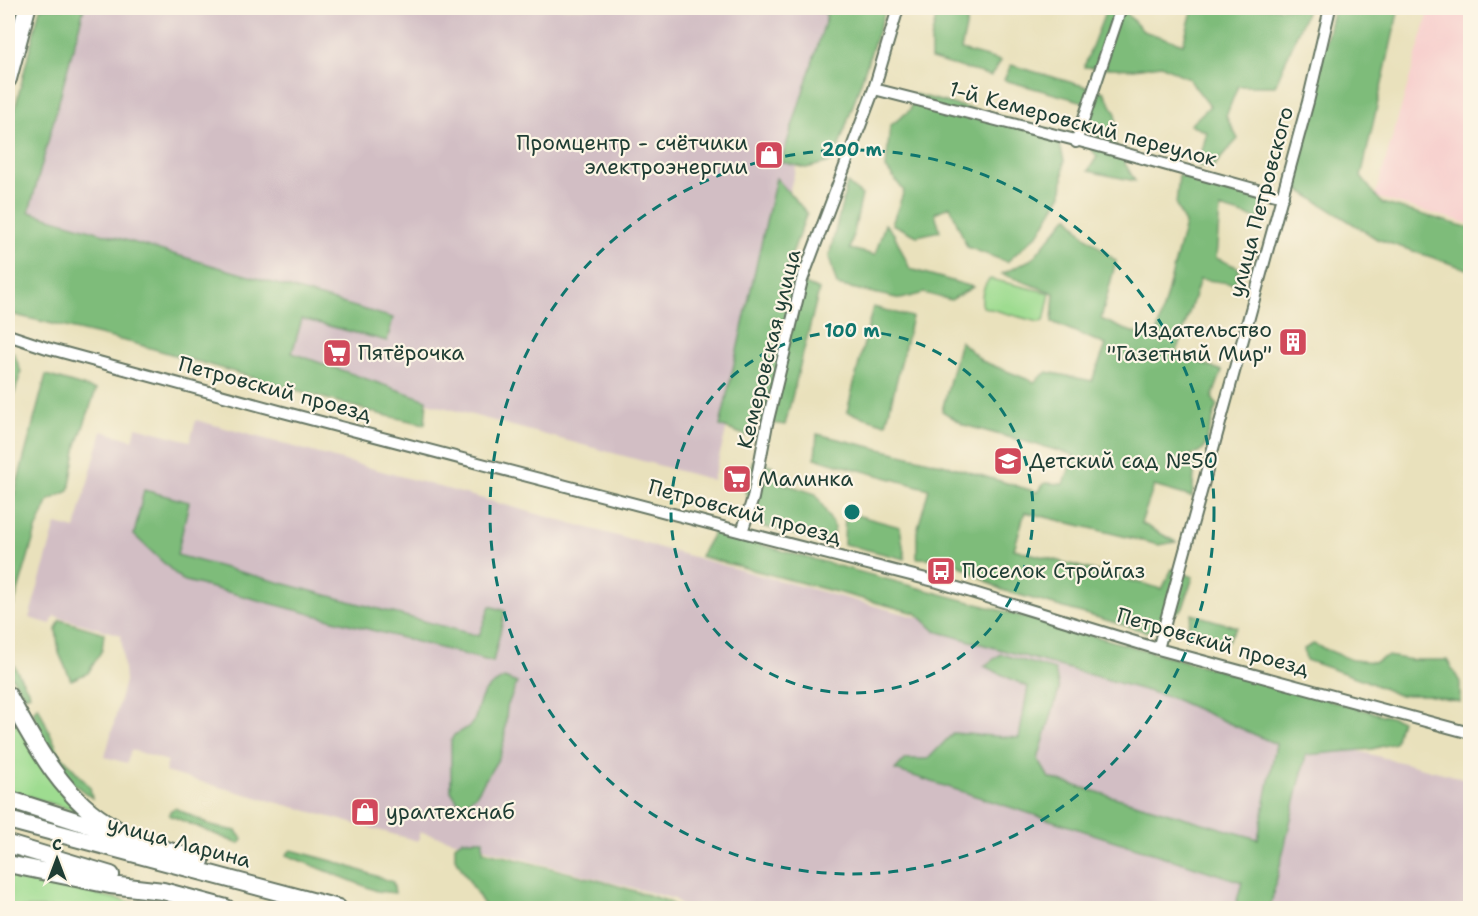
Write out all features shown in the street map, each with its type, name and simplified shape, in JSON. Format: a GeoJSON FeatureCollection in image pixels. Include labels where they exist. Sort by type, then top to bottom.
{"type":"FeatureCollection","features":[{"type":"Feature","properties":{"kind":"main road"},"geometry":{"type":"LineString","coordinates":[[8,79],[27,8]]}},
{"type":"Feature","properties":{"kind":"main road"},"geometry":{"type":"LineString","coordinates":[[8,695],[57,776],[77,798],[106,823],[141,842]]}},
{"type":"Feature","properties":{"kind":"main road"},"geometry":{"type":"LineString","coordinates":[[8,799],[244,875],[332,907]]}},
{"type":"Feature","properties":{"kind":"main road","name":"улица Ларина"},"geometry":{"type":"LineString","coordinates":[[8,820],[332,907]]}},
{"type":"Feature","properties":{"kind":"main road"},"geometry":{"type":"LineString","coordinates":[[8,844],[226,909]]}},
{"type":"Feature","properties":{"kind":"main road"},"geometry":{"type":"LineString","coordinates":[[8,864],[110,885],[163,891]]}},
{"type":"Feature","properties":{"kind":"street","name":"Кемеровская улица"},"geometry":{"type":"LineString","coordinates":[[742,532],[753,498],[767,424],[802,280],[874,89],[898,8]]}},
{"type":"Feature","properties":{"kind":"street"},"geometry":{"type":"LineString","coordinates":[[1076,142],[1121,8]]}},
{"type":"Feature","properties":{"kind":"street","name":"улица Петровского"},"geometry":{"type":"LineString","coordinates":[[1158,649],[1283,197],[1330,8]]}},
{"type":"Feature","properties":{"kind":"street","name":"1-й Кемеровский переулок"},"geometry":{"type":"LineString","coordinates":[[874,89],[1283,197]]}},
{"type":"Feature","properties":{"kind":"street","name":"Петровский проезд"},"geometry":{"type":"LineString","coordinates":[[8,335],[95,361],[938,582],[1158,649],[1470,733]]}},
{"type":"Feature","properties":{"kind":"shaded area"},"geometry":{"type":"Polygon","coordinates":[[[69,8],[838,8],[713,480],[8,290],[8,219],[69,8]]]}},
{"type":"Feature","properties":{"kind":"shaded area"},"geometry":{"type":"Polygon","coordinates":[[[1430,8],[1470,8],[1470,224],[1375,197],[1430,8]]]}},
{"type":"Feature","properties":{"kind":"shaded area"},"geometry":{"type":"Polygon","coordinates":[[[196,420],[785,582],[1315,723],[1342,747],[1470,780],[1470,908],[683,908],[675,899],[421,832],[418,841],[165,772],[168,761],[131,750],[127,763],[105,757],[125,681],[121,635],[54,616],[51,624],[29,618],[56,524],[75,529],[102,431],[133,440],[136,427],[190,441],[196,420]]]}},
{"type":"Feature","properties":{"kind":"green space"},"geometry":{"type":"Polygon","coordinates":[[[40,8],[84,8],[29,212],[393,318],[387,341],[302,319],[292,353],[427,400],[425,424],[383,415],[133,343],[15,315],[8,311],[8,137],[40,8]]]}},
{"type":"Feature","properties":{"kind":"green space"},"geometry":{"type":"Polygon","coordinates":[[[821,8],[886,8],[834,161],[806,168],[781,162],[827,16],[821,8]]]}},
{"type":"Feature","properties":{"kind":"green space"},"geometry":{"type":"Polygon","coordinates":[[[938,8],[970,8],[961,50],[1001,61],[991,76],[931,59],[931,40],[938,8]]]}},
{"type":"Feature","properties":{"kind":"green space"},"geometry":{"type":"Polygon","coordinates":[[[1107,8],[1130,8],[1127,14],[1143,31],[1183,44],[1193,8],[1308,8],[1275,86],[1238,86],[1226,116],[1238,139],[1212,168],[1198,166],[1207,132],[1190,125],[1210,106],[1188,78],[1161,65],[1134,69],[1084,67],[1107,8]]]}},
{"type":"Feature","properties":{"kind":"green space"},"geometry":{"type":"Polygon","coordinates":[[[1334,8],[1399,8],[1361,177],[1382,203],[1470,228],[1470,270],[1377,239],[1291,185],[1334,8]]]}},
{"type":"Feature","properties":{"kind":"green space"},"geometry":{"type":"Polygon","coordinates":[[[1011,65],[1104,92],[1116,114],[1115,146],[1135,181],[1088,171],[1097,157],[1078,129],[1084,102],[1004,80],[1011,65]]]}},
{"type":"Feature","properties":{"kind":"green space"},"geometry":{"type":"Polygon","coordinates":[[[914,94],[1056,131],[1064,160],[1062,194],[1039,233],[1007,262],[967,247],[950,206],[935,213],[940,231],[917,236],[892,224],[904,191],[886,168],[890,126],[910,110],[914,94]]]}},
{"type":"Feature","properties":{"kind":"green space"},"geometry":{"type":"Polygon","coordinates":[[[1179,175],[1268,199],[1261,220],[1220,208],[1216,258],[1239,268],[1235,284],[1200,279],[1176,353],[1222,371],[1212,398],[1217,405],[1204,449],[1190,456],[1195,464],[1192,497],[1154,486],[1141,523],[1176,542],[1159,545],[1025,512],[1014,549],[1162,589],[1172,569],[1193,577],[1183,608],[1147,632],[1002,590],[949,559],[917,558],[917,531],[929,489],[815,458],[817,434],[946,465],[1037,492],[1045,483],[1064,484],[1074,455],[964,425],[942,411],[960,341],[982,361],[1034,382],[1047,372],[1092,381],[1106,345],[1052,322],[1054,293],[1002,274],[1032,259],[1068,216],[1084,235],[1116,261],[1101,319],[1155,340],[1185,224],[1176,205],[1179,175]]]}},
{"type":"Feature","properties":{"kind":"green space"},"geometry":{"type":"Polygon","coordinates":[[[776,178],[807,213],[784,275],[819,290],[785,425],[756,421],[747,436],[720,426],[776,178]]]}},
{"type":"Feature","properties":{"kind":"green space"},"geometry":{"type":"Polygon","coordinates":[[[847,183],[862,195],[850,249],[875,255],[885,224],[894,234],[910,269],[973,287],[951,300],[924,293],[901,299],[837,285],[829,257],[847,183]]]}},
{"type":"Feature","properties":{"kind":"green space"},"geometry":{"type":"Polygon","coordinates":[[[990,279],[1050,293],[1044,321],[1038,322],[983,307],[983,292],[990,279]]]}},
{"type":"Feature","properties":{"kind":"green space"},"geometry":{"type":"Polygon","coordinates":[[[873,307],[912,317],[886,424],[847,412],[873,307]]]}},
{"type":"Feature","properties":{"kind":"green space"},"geometry":{"type":"Polygon","coordinates":[[[8,351],[14,353],[21,372],[8,415],[8,351]]]}},
{"type":"Feature","properties":{"kind":"green space"},"geometry":{"type":"Polygon","coordinates":[[[46,375],[96,390],[77,445],[69,491],[49,500],[36,530],[14,605],[8,586],[8,518],[46,375]]]}},
{"type":"Feature","properties":{"kind":"green space"},"geometry":{"type":"Polygon","coordinates":[[[753,460],[773,466],[776,481],[816,494],[835,528],[830,543],[761,526],[745,491],[753,460]]]}},
{"type":"Feature","properties":{"kind":"green space"},"geometry":{"type":"Polygon","coordinates":[[[144,490],[189,502],[177,555],[479,636],[490,606],[505,611],[493,662],[182,580],[134,535],[144,490]]]}},
{"type":"Feature","properties":{"kind":"green space"},"geometry":{"type":"Polygon","coordinates":[[[845,512],[900,527],[905,559],[844,544],[845,512]]]}},
{"type":"Feature","properties":{"kind":"green space"},"geometry":{"type":"Polygon","coordinates":[[[714,532],[1401,720],[1395,743],[1372,749],[1306,755],[1270,908],[1235,908],[1242,882],[895,770],[905,759],[928,759],[953,733],[1019,738],[1028,687],[984,666],[1001,654],[1055,670],[1059,690],[1038,759],[1049,778],[1258,839],[1276,744],[1172,698],[935,631],[916,613],[700,556],[714,532]]]}},
{"type":"Feature","properties":{"kind":"green space"},"geometry":{"type":"Polygon","coordinates":[[[1192,614],[1237,627],[1226,643],[1186,632],[1192,614]]]}},
{"type":"Feature","properties":{"kind":"green space"},"geometry":{"type":"Polygon","coordinates":[[[60,620],[104,633],[102,650],[88,673],[71,680],[59,653],[56,629],[60,620]]]}},
{"type":"Feature","properties":{"kind":"green space"},"geometry":{"type":"Polygon","coordinates":[[[1313,644],[1352,660],[1375,662],[1387,656],[1412,660],[1447,660],[1460,682],[1460,702],[1427,695],[1398,695],[1364,680],[1306,660],[1304,649],[1313,644]]]}},
{"type":"Feature","properties":{"kind":"green space"},"geometry":{"type":"Polygon","coordinates":[[[8,655],[30,694],[25,696],[8,672],[8,655]]]}},
{"type":"Feature","properties":{"kind":"green space"},"geometry":{"type":"Polygon","coordinates":[[[504,678],[517,683],[507,707],[504,741],[500,756],[476,795],[464,803],[458,802],[451,791],[451,741],[454,735],[474,721],[480,701],[486,691],[504,678]]]}},
{"type":"Feature","properties":{"kind":"green space"},"geometry":{"type":"Polygon","coordinates":[[[38,706],[59,753],[90,787],[92,798],[71,782],[49,753],[33,712],[38,706]]]}},
{"type":"Feature","properties":{"kind":"green space"},"geometry":{"type":"Polygon","coordinates":[[[8,707],[85,814],[8,790],[8,707]]]}},
{"type":"Feature","properties":{"kind":"green space"},"geometry":{"type":"Polygon","coordinates":[[[175,808],[212,826],[236,831],[243,840],[239,844],[169,815],[170,811],[175,808]]]}},
{"type":"Feature","properties":{"kind":"green space"},"geometry":{"type":"Polygon","coordinates":[[[462,840],[483,840],[483,851],[605,882],[667,901],[678,908],[486,908],[455,858],[455,845],[462,840]]]}},
{"type":"Feature","properties":{"kind":"green space"},"geometry":{"type":"Polygon","coordinates":[[[291,850],[336,862],[393,882],[395,893],[377,891],[286,855],[291,850]]]}},
{"type":"Feature","properties":{"kind":"green space"},"geometry":{"type":"Polygon","coordinates":[[[8,874],[157,908],[8,908],[8,874]]]}},
{"type":"Feature","properties":{"kind":"place","name":"Промцентр - счётчики электроэнергии"},"geometry":{"type":"Point","coordinates":[769,155]}},
{"type":"Feature","properties":{"kind":"place","name":"Издательство \"Газетный Мир\""},"geometry":{"type":"Point","coordinates":[1293,342]}},
{"type":"Feature","properties":{"kind":"place","name":"Пятёрочка"},"geometry":{"type":"Point","coordinates":[337,353]}},
{"type":"Feature","properties":{"kind":"place","name":"Детский сад №50"},"geometry":{"type":"Point","coordinates":[1008,461]}},
{"type":"Feature","properties":{"kind":"place","name":"Малинка"},"geometry":{"type":"Point","coordinates":[737,479]}},
{"type":"Feature","properties":{"kind":"place","name":"Поселок Стройгаз"},"geometry":{"type":"Point","coordinates":[941,571]}},
{"type":"Feature","properties":{"kind":"place","name":"уралтехснаб"},"geometry":{"type":"Point","coordinates":[365,812]}}]}
